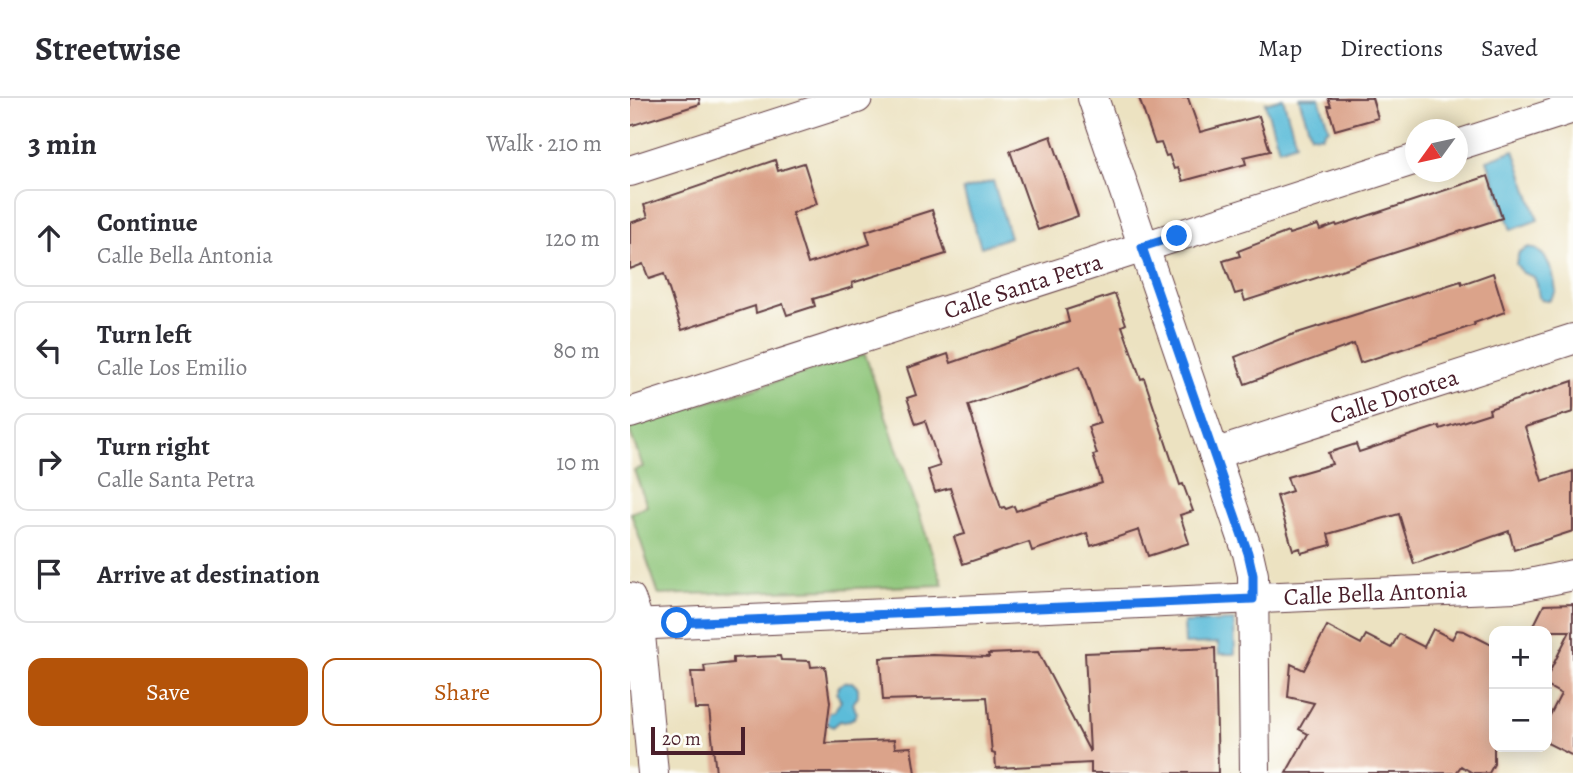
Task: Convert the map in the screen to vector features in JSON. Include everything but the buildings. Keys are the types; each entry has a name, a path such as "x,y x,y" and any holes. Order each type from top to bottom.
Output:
{"street":[{"path":"630,171 857,98"},
{"path":"1093,98 1248,553 1253,575 1255,773"},
{"path":"1468,142 1573,108"},
{"name":"Calle Santa Petra","path":"630,413 1405,163"},
{"name":"Calle Dorotea","path":"1214,454 1573,339"},
{"name":"Calle Bella Antonia","path":"633,616 1253,599 1515,587 1573,575"},
{"path":"633,616 653,773"}],"green space":[{"path":"865,354 943,585 659,595 631,513 647,506 634,470 643,467 630,426"}],"water":[{"path":"1283,98 1296,143 1279,149 1265,103"},
{"path":"1299,98 1319,98 1329,129 1325,130 1322,136 1311,135"},
{"path":"1514,150 1538,220 1511,230 1487,160"},
{"path":"993,181 1010,237 981,247 963,190"},
{"path":"1529,247 1541,253 1552,271 1556,291 1550,300 1539,297 1534,277 1523,273 1516,264 1519,252"},
{"path":"1234,621 1235,654 1219,654 1218,643 1185,644 1184,623"},
{"path":"844,682 852,682 858,688 858,697 853,703 856,712 854,718 840,721 833,727 825,722 827,713 834,711 841,701 837,693"}],"route":[{"path":"677,623 1253,599 1253,575 1248,553 1142,247 1177,236"}]}
